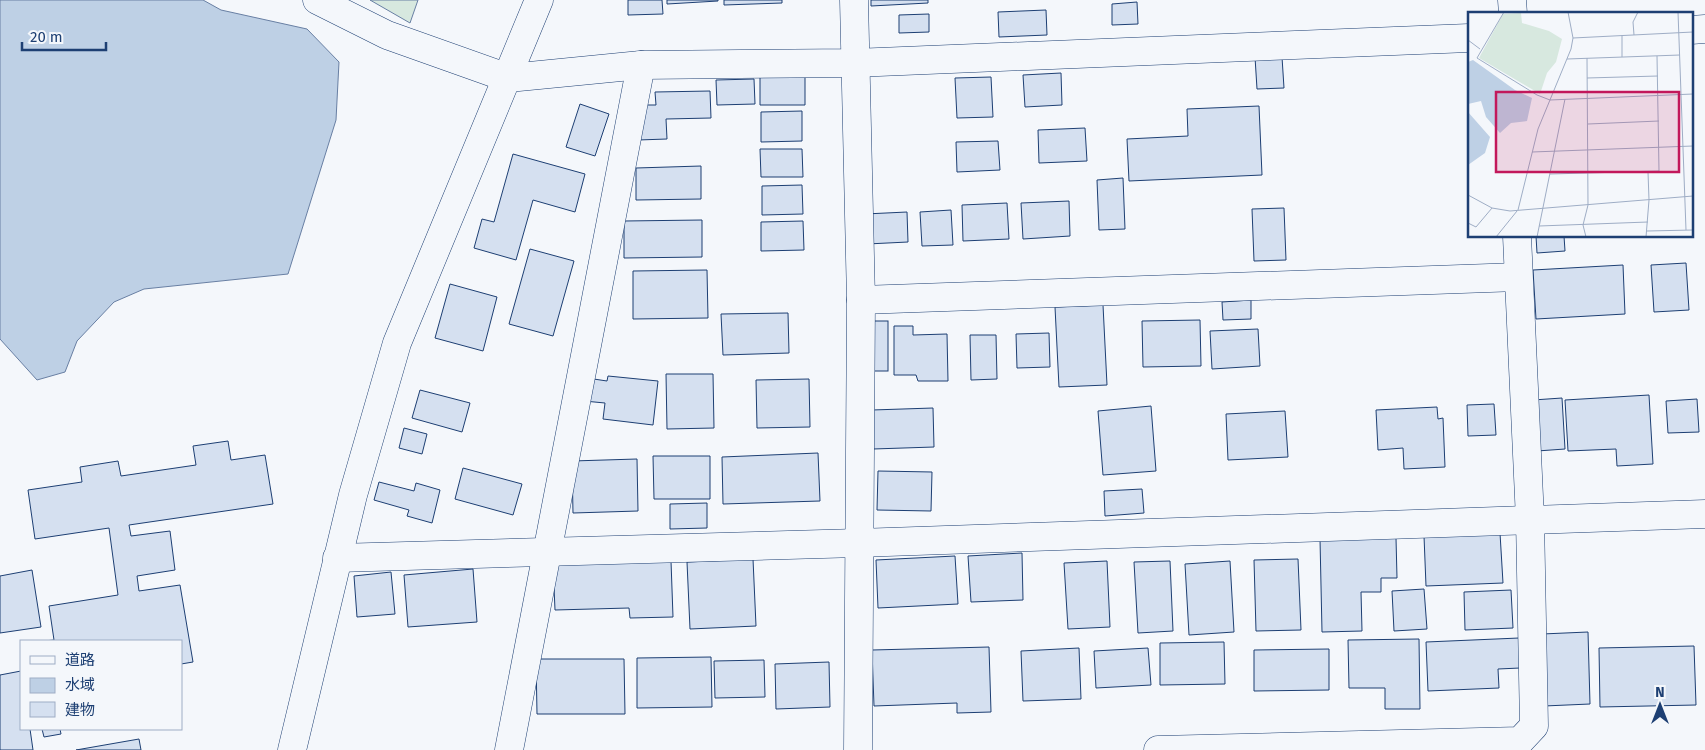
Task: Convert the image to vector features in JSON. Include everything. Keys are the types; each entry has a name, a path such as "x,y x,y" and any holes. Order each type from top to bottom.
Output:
{"street":[{"path":"317,0 387,35 508,78 641,65 854,63 1468,38"},
{"path":"292,750 352,495 397,343 539,0"},
{"path":"854,0 861,300 858,750"},
{"path":"1692,30 1705,30"},
{"path":"509,750 641,65"},
{"path":"1158,750 1415,747 1520,741 1534,726 1530,519 1517,238"},
{"path":"861,300 1518,277"},
{"path":"338,558 858,544 1705,514"}],"shaded area":[{"path":"370,0 418,0 410,23"}],"water":[{"path":"0,0 203,0 221,10 307,29 339,62 336,120 288,274 144,289 114,302 77,341 65,372 37,380 0,339"}],"building":[{"path":"628,0 662,0 663,14 628,15"},
{"path":"667,0 718,0 718,1 667,4"},
{"path":"724,0 782,0 782,3 724,5"},
{"path":"871,0 928,0 928,3 871,6"},
{"path":"1137,2 1138,24 1112,25 1112,4"},
{"path":"1046,10 1047,35 999,37 998,12"},
{"path":"929,14 929,32 899,33 899,15"},
{"path":"1255,57 1282,57 1284,88 1257,89"},
{"path":"1061,73 1062,105 1025,107 1023,75"},
{"path":"760,74 805,75 805,105 760,105"},
{"path":"991,77 993,117 957,118 955,78"},
{"path":"754,79 755,104 717,105 716,80"},
{"path":"710,91 711,118 666,119 667,139 638,140 637,105 656,105 655,92"},
{"path":"580,104 609,114 595,156 566,147"},
{"path":"1259,106 1262,175 1129,181 1127,139 1188,136 1187,109"},
{"path":"802,111 802,141 761,142 761,112"},
{"path":"1085,128 1087,161 1039,163 1038,130"},
{"path":"998,141 1000,170 957,172 956,142"},
{"path":"760,149 802,149 803,177 761,177"},
{"path":"513,154 585,174 575,212 533,200 516,260 474,248 482,219 494,222"},
{"path":"701,166 701,199 636,200 636,168"},
{"path":"1123,178 1125,229 1099,230 1097,180"},
{"path":"802,185 803,214 762,215 762,186"},
{"path":"1069,201 1070,236 1023,239 1021,203"},
{"path":"1007,203 1009,239 963,241 962,205"},
{"path":"1284,208 1286,260 1254,261 1252,209"},
{"path":"951,210 953,245 922,246 920,212"},
{"path":"907,212 908,242 867,244 865,214"},
{"path":"702,220 702,257 624,258 624,221"},
{"path":"803,221 804,250 761,251 761,222"},
{"path":"1536,238 1564,238 1565,251 1537,253"},
{"path":"530,249 574,261 553,336 509,324"},
{"path":"1686,263 1689,310 1654,312 1651,265"},
{"path":"1623,265 1625,314 1536,319 1533,270"},
{"path":"707,270 708,318 633,319 633,271"},
{"path":"450,284 497,297 483,351 435,338"},
{"path":"1251,300 1251,319 1223,320 1222,302"},
{"path":"1103,305 1107,385 1059,387 1055,307"},
{"path":"788,313 789,353 723,355 721,314"},
{"path":"1200,320 1201,366 1143,367 1142,321"},
{"path":"867,321 888,321 888,371 867,371"},
{"path":"894,326 913,326 913,335 947,334 948,381 918,381 916,375 894,375"},
{"path":"1258,329 1260,366 1212,369 1210,331"},
{"path":"1049,333 1050,367 1017,368 1016,334"},
{"path":"970,335 996,335 997,379 971,380"},
{"path":"666,374 713,374 714,428 667,429"},
{"path":"608,376 658,381 653,425 603,419 605,403 584,401 587,378 607,381"},
{"path":"809,379 810,427 757,428 756,380"},
{"path":"420,390 470,403 462,432 412,418"},
{"path":"1649,395 1653,464 1617,466 1616,449 1568,451 1565,400"},
{"path":"1562,398 1565,449 1537,451 1533,400"},
{"path":"1697,399 1699,432 1668,433 1666,401"},
{"path":"1494,404 1496,435 1468,436 1467,405"},
{"path":"1151,406 1156,471 1103,475 1098,411"},
{"path":"1437,407 1438,419 1443,418 1445,467 1404,469 1403,448 1378,450 1376,410"},
{"path":"933,408 934,447 873,449 872,410"},
{"path":"1285,411 1288,457 1228,460 1226,414"},
{"path":"404,428 427,434 422,454 399,448"},
{"path":"228,441 231,460 265,455 273,504 129,525 131,536 170,531 175,570 137,576 139,591 180,585 193,662 182,664 182,640 54,640 49,606 118,595 109,528 35,539 28,490 82,482 80,467 118,461 121,476 196,465 193,446"},
{"path":"818,453 820,501 723,504 722,457"},
{"path":"653,456 710,456 710,499 654,499"},
{"path":"637,459 638,511 573,513 572,461"},
{"path":"463,468 522,484 513,515 455,499"},
{"path":"878,471 932,472 931,511 877,510"},
{"path":"379,482 414,491 416,483 440,490 432,523 407,516 409,510 374,500"},
{"path":"1142,489 1144,513 1105,516 1104,491"},
{"path":"707,503 707,528 670,529 670,504"},
{"path":"1500,533 1503,583 1426,586 1424,536"},
{"path":"1396,538 1397,578 1381,578 1381,592 1361,592 1362,631 1322,632 1320,539"},
{"path":"1022,553 1023,600 971,602 968,556"},
{"path":"955,556 958,604 878,608 876,560"},
{"path":"753,559 756,626 690,629 687,562"},
{"path":"1298,559 1301,630 1256,631 1254,560"},
{"path":"671,561 673,617 630,618 629,608 555,610 553,564"},
{"path":"1107,561 1110,627 1068,629 1064,563"},
{"path":"1170,561 1173,631 1138,633 1134,562"},
{"path":"1230,561 1234,632 1189,635 1185,564"},
{"path":"473,569 477,622 408,627 404,575"},
{"path":"32,570 41,627 0,633 0,576"},
{"path":"391,572 395,614 357,617 354,576"},
{"path":"1424,589 1427,629 1394,631 1392,591"},
{"path":"1511,590 1513,628 1465,630 1464,592"},
{"path":"1588,632 1590,704 1544,706 1542,634"},
{"path":"1519,638 1520,668 1498,669 1499,688 1428,691 1426,642"},
{"path":"1419,639 1420,709 1385,709 1385,688 1349,688 1348,640"},
{"path":"1224,642 1225,684 1160,685 1160,643"},
{"path":"1694,646 1696,705 1600,707 1599,648"},
{"path":"989,647 991,712 957,713 957,703 874,706 872,650"},
{"path":"1079,648 1081,699 1023,701 1021,651"},
{"path":"1148,648 1151,685 1096,688 1094,651"},
{"path":"1329,649 1329,690 1254,691 1254,650"},
{"path":"711,657 712,707 637,708 637,658"},
{"path":"536,659 624,659 625,714 537,714"},
{"path":"764,660 765,697 715,698 714,661"},
{"path":"829,662 830,707 776,709 775,664"},
{"path":"20,671 20,730 30,730 33,750 0,750 0,675"},
{"path":"42,730 60,730 61,734 44,737"},
{"path":"139,739 141,750 76,750"}]}
